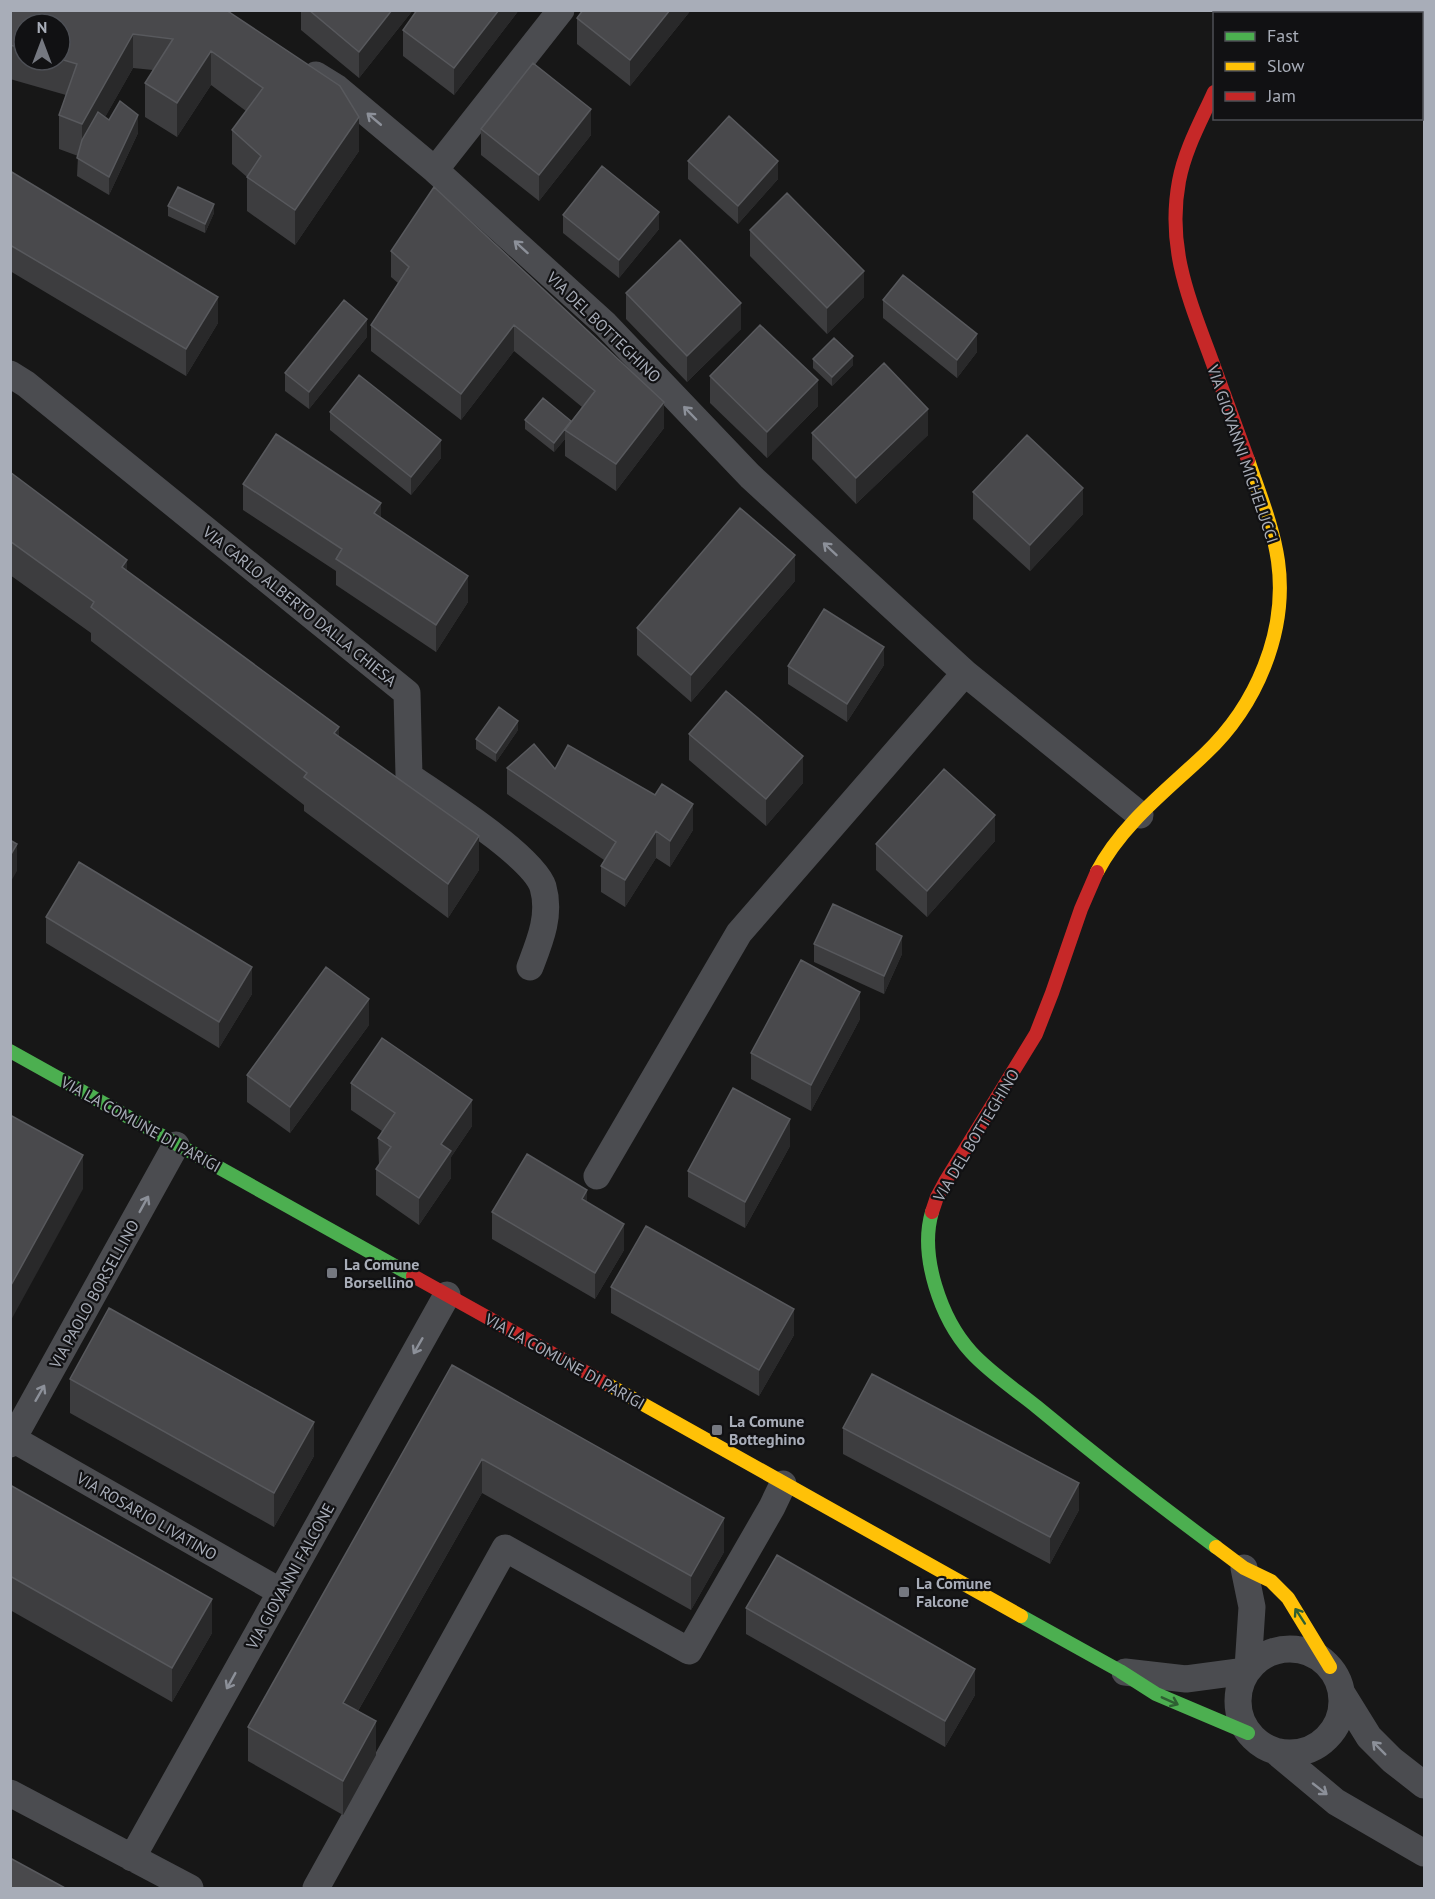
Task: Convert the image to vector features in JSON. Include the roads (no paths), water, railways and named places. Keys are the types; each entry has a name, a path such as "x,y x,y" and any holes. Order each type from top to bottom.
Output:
{"street":[{"path":"435,170 561,10"},
{"name":"VIA DEL BOTTEGHINO","path":"297,62 337,88 435,170 605,324 750,476 873,589 965,673 1140,815 1116,842 1099,870 1080,910 1035,1035 937,1197 929,1228 932,1269 941,1306 958,1337 971,1352 1073,1439 1244,1568 1271,1581 1288,1598 1339,1682 1342,1695 1369,1737 1392,1760 1425,1785"},
{"name":"VIA GIOVANNI MICHELUCCI","path":"1140,815 1221,739 1239,716 1263,670 1275,626 1279,599 1277,560 1268,519 1184,285 1176,252 1176,206 1183,166 1213,98"},
{"name":"VIA CARLO ALBERTO DALLA CHIESA","path":"10,374 26,384 407,693 409,776 503,842 524,861 542,885 547,914 541,939 530,967"},
{"path":"597,1176 739,933 965,673"},
{"name":"VIA LA COMUNE DI PARIGI","path":"10,1051 1120,1671 1156,1694 1248,1733"},
{"name":"VIA PAOLO BORSELLINO","path":"12,1441 176,1144"},
{"name":"VIA GIOVANNI FALCONE","path":"132,1858 447,1295"},
{"name":"VIA ROSARIO LIVATINO","path":"12,1441 281,1592"},
{"path":"316,1888 504,1548 689,1652 783,1484"},
{"path":"1244,1568 1252,1607 1247,1669 1239,1688 1238,1698 1240,1716 1248,1733 1259,1743 1275,1751 1336,1802 1425,1853"},
{"path":"1247,1669 1260,1658 1285,1649 1310,1653 1329,1666"},
{"name":"VIA LA COMUNE DI PARIGI","path":"1120,1671 1186,1679 1247,1669"},
{"path":"1275,1751 1293,1754 1311,1750 1327,1738 1338,1724 1342,1713 1342,1695"},
{"path":"10,1793 190,1888"}],"place":[{"name":"La Comune Borsellino","path":"332,1273"},
{"name":"La Comune Botteghino","path":"717,1430"},
{"name":"La Comune Falcone","path":"904,1592"}]}
